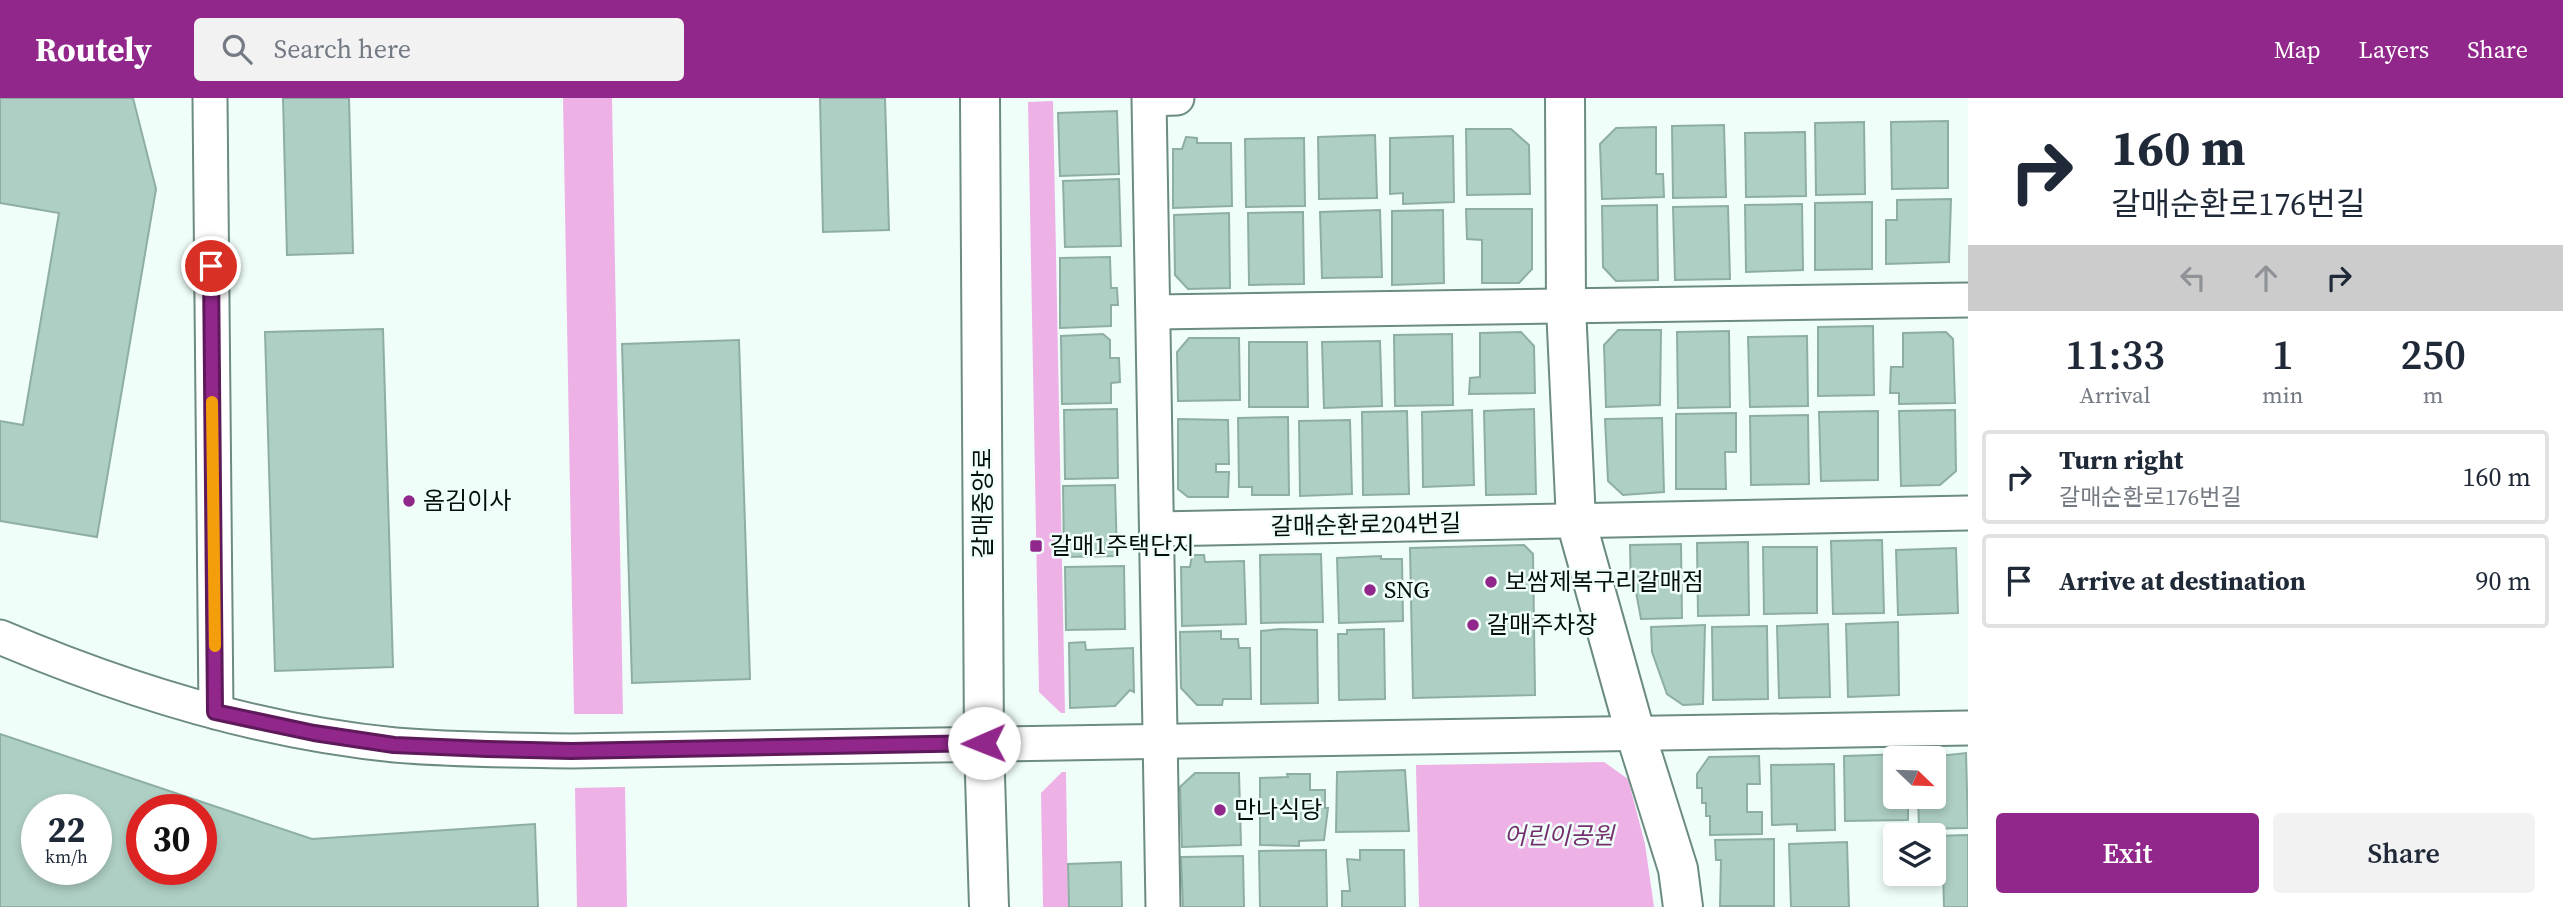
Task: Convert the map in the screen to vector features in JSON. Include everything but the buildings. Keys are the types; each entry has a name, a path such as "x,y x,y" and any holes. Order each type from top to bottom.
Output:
{"street":[{"path":"209,98 215,712"},
{"name":"갈매중앙로","path":"980,98 984,743 989,907"},
{"path":"1163,907 1155,312 1149,99 1177,98"},
{"path":"1565,98 1566,307 1576,521 1635,732 1678,869 1683,907"},
{"path":"1155,312 1968,300"},
{"name":"갈매순환로204번길","path":"1157,529 1968,513"},
{"path":"0,637 82,672 215,712 314,733 394,745 571,751 1160,739 1968,728"}],"green space":[{"path":"563,98 612,98 623,714 574,714"},
{"path":"1053,101 1065,713 1061,713 1039,692 1028,102"},
{"name":"어린이공원","path":"1604,762 1628,779 1645,844 1654,907 1419,907 1416,765"},
{"path":"1062,772 1066,772 1068,907 1043,907 1041,793"},
{"path":"625,787 627,907 577,907 575,788"}],"slow traffic":[{"path":"212,402 215,646"}],"place":[{"name":"옴김이사","path":"409,501"},
{"name":"갈매1주택단지","path":"1036,546"},
{"name":"보쌈제복구리갈매점","path":"1491,582"},
{"name":"SNG","path":"1370,590"},
{"name":"갈매주차장","path":"1473,625"},
{"name":"만나식당","path":"1220,810"}],"route":[{"path":"211,266 215,712 314,733 394,745 487,749 571,751 984,743"}]}
